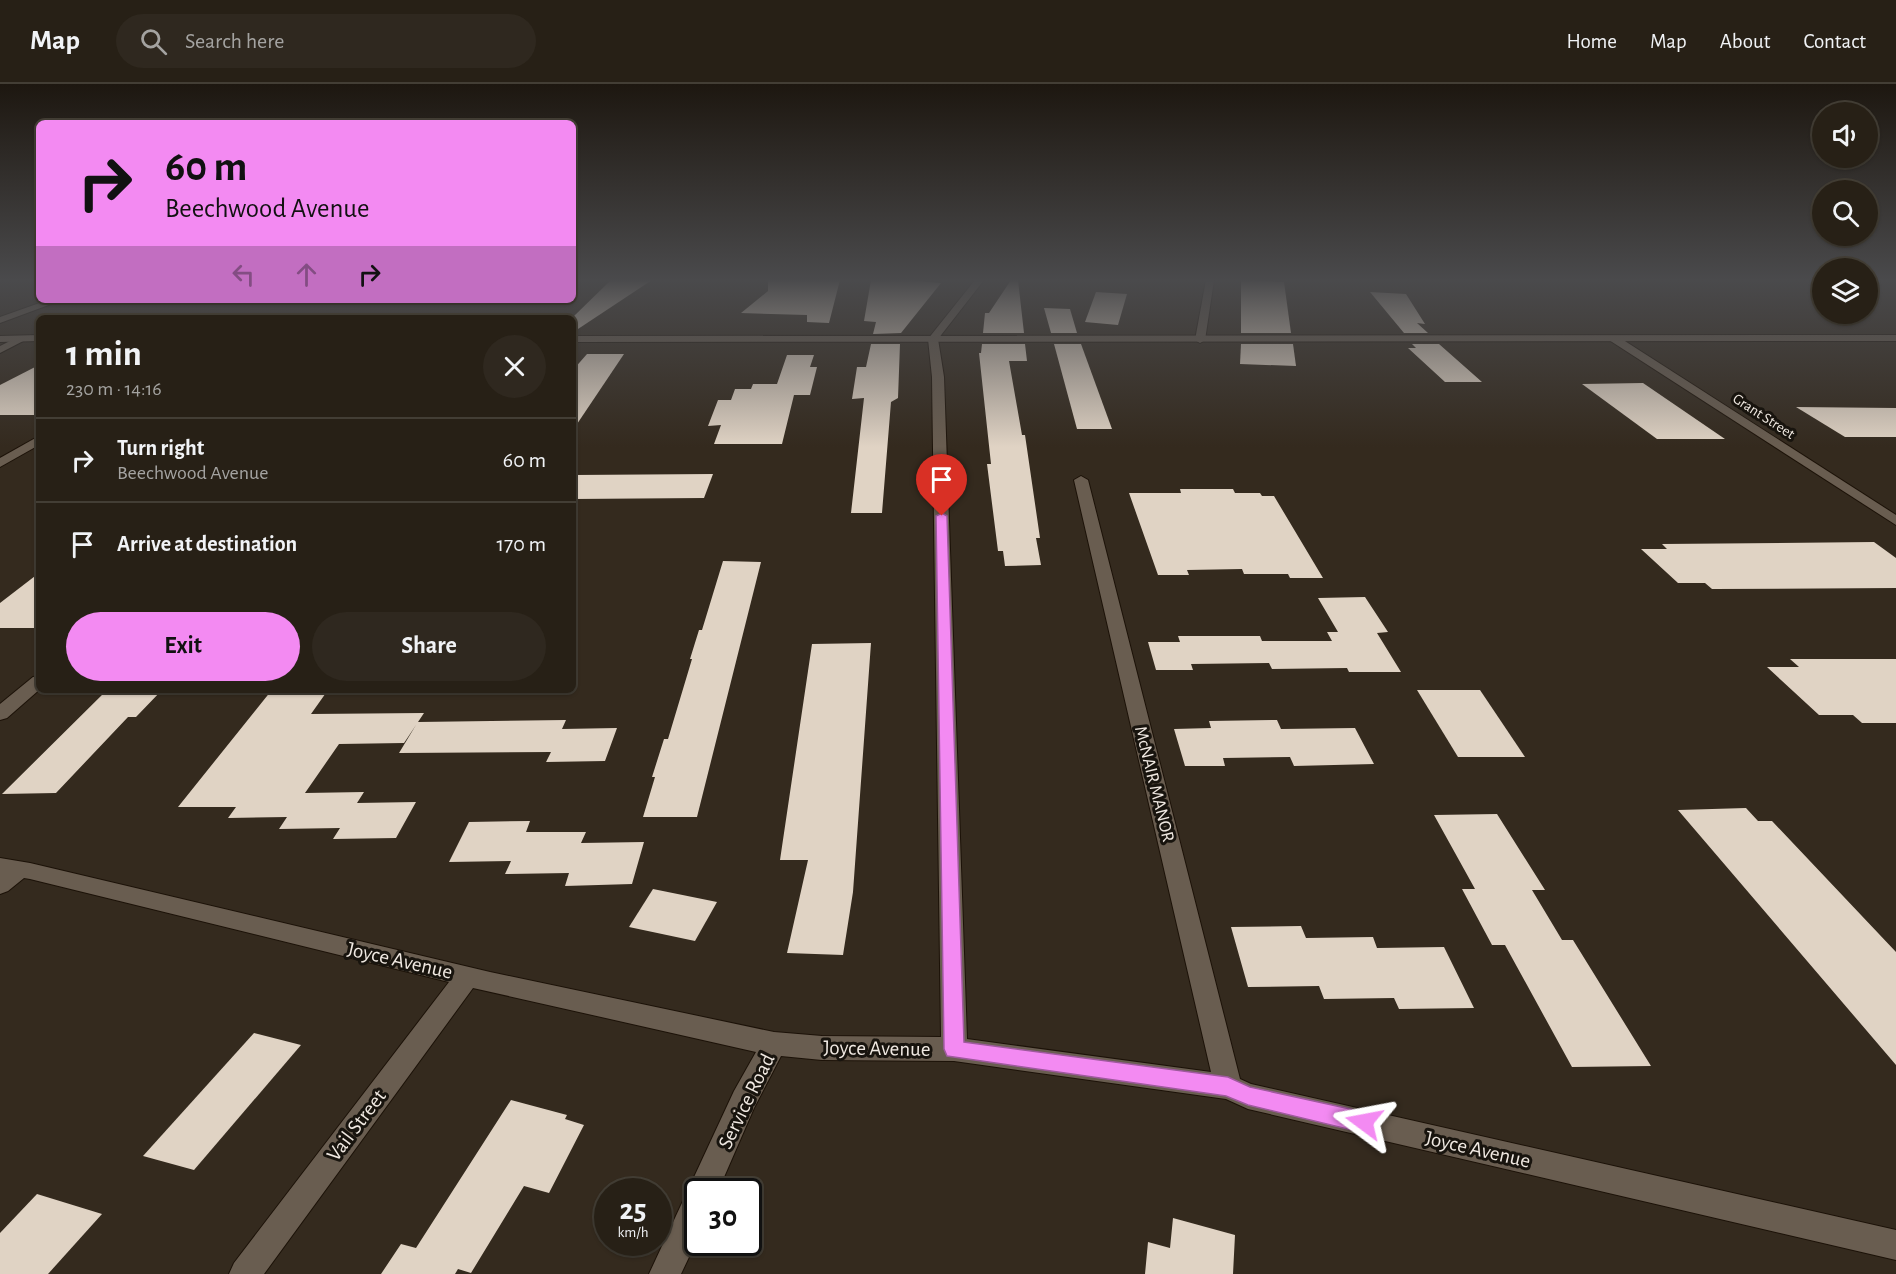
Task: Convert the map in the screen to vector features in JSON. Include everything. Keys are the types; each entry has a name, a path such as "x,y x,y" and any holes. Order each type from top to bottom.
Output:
{"street":[{"path":"936,336 933,339 938,378 954,1049"},
{"path":"1200,340 1201,336"},
{"path":"0,350 24,338"},
{"path":"0,339 36,338"},
{"name":"Grant Street","path":"1613,338 1896,521"},
{"path":"576,339 1896,338"},
{"path":"0,463 36,442"},
{"name":"McNAIR MANOR","path":"1082,480 1228,1087"},
{"path":"0,714 36,684"},
{"path":"0,885 9,868"},
{"name":"Joyce Avenue","path":"9,868 468,976 774,1044 822,1048 954,1049 1228,1087 1248,1096 1896,1245"},
{"name":"Vail Street","path":"244,1274 468,976"},
{"name":"Service Road","path":"709,1178 744,1100 774,1044"},
{"path":"665,1274 684,1233"}],"building":[{"path":"871,344 900,344 898,398 891,402 882,513 851,513 864,398 852,399 857,367 866,367"},
{"path":"982,344 1025,344 1027,361 1009,361 1022,435 1025,435 1040,538 1036,538 1041,565 1005,566 1003,551 998,551 987,464 991,464 979,353 981,353"},
{"path":"1054,344 1081,344 1112,429 1077,429"},
{"path":"1241,344 1293,344 1296,366 1240,364"},
{"path":"1412,344 1439,344 1482,382 1445,382 1408,348 1416,348"},
{"path":"587,354 624,354 576,426 576,367"},
{"path":"787,355 814,355 810,367 817,367 810,395 794,395 782,444 714,444 721,425 708,426 718,400 731,400 735,389 751,389 753,384 777,384"},
{"path":"36,367 36,415 0,415 0,385"},
{"path":"1643,383 1725,439 1657,439 1582,384"},
{"path":"1796,407 1896,408 1896,437 1845,437"},
{"path":"713,474 704,498 576,499 576,475"},
{"path":"1180,489 1233,489 1235,493 1260,493 1262,496 1274,496 1323,578 1290,578 1288,574 1244,574 1242,569 1187,570 1189,575 1158,575 1129,493 1181,493"},
{"path":"1874,542 1896,558 1896,588 1712,589 1705,583 1678,583 1641,549 1667,549 1662,544"},
{"path":"723,561 761,562 697,817 643,817 655,777 652,777 664,739 668,739 692,659 690,659 699,630 702,630"},
{"path":"36,575 36,628 0,628 0,603"},
{"path":"1365,597 1388,632 1377,633 1401,672 1349,672 1347,668 1272,669 1269,663 1191,664 1193,670 1156,670 1148,642 1180,642 1178,636 1260,636 1262,641 1332,641 1327,632 1338,632 1318,598"},
{"path":"871,643 853,892 843,955 787,953 808,860 780,860 812,644"},
{"path":"1790,659 1896,659 1896,723 1862,723 1853,715 1819,715 1767,667 1799,667"},
{"path":"1417,690 1480,690 1525,757 1458,757"},
{"path":"104,693 159,693 136,717 128,717 56,793 2,794"},
{"path":"269,693 326,693 311,714 424,713 418,722 566,720 562,729 617,728 605,761 546,762 551,752 399,753 416,725 404,743 339,744 305,793 364,792 357,803 416,802 396,838 333,839 340,828 279,829 287,817 228,818 236,807 178,807"},
{"path":"1277,720 1281,729 1355,728 1374,764 1294,766 1290,757 1223,758 1225,766 1185,766 1174,729 1211,728 1209,721"},
{"path":"1746,808 1758,821 1772,821 1896,952 1896,1065 1678,810"},
{"path":"1497,814 1545,890 1532,890 1562,940 1573,940 1651,1066 1572,1067 1505,945 1492,945 1462,889 1475,889 1434,815"},
{"path":"530,821 526,832 586,832 581,843 644,842 632,884 565,886 569,873 505,874 511,861 449,862 469,822"},
{"path":"653,889 717,902 695,941 629,927"},
{"path":"1301,926 1306,938 1373,937 1377,948 1444,947 1474,1008 1399,1009 1394,998 1324,999 1319,986 1248,987 1231,927"},
{"path":"254,1033 301,1045 194,1170 143,1156"},
{"path":"511,1100 567,1115 565,1119 584,1125 549,1193 524,1186 471,1273 458,1269 455,1274 381,1274 401,1244 416,1248"},
{"path":"37,1194 102,1214 48,1274 0,1274 0,1233"},
{"path":"1173,1218 1235,1235 1233,1274 1145,1274 1148,1242 1170,1248"}],"route":[{"path":"942,516 954,1049 1228,1087 1248,1096 1364,1122"}]}
